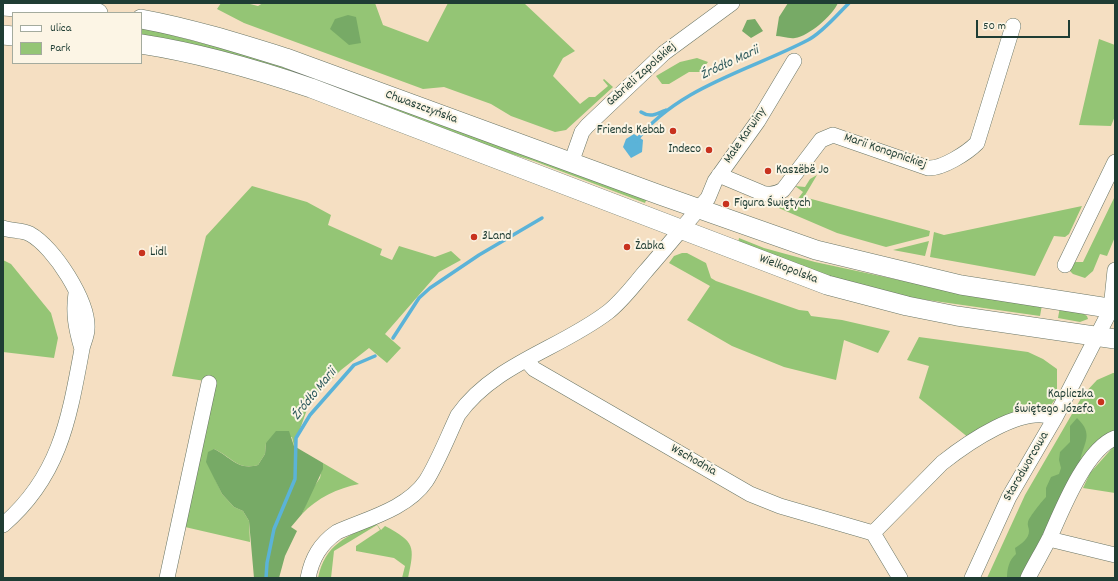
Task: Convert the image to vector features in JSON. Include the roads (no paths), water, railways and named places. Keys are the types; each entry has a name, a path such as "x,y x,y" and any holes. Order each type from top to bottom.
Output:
{"main road":[{"path":"3,6 84,12"},
{"name":"Chwaszczyńska","path":"142,19 182,27 286,58 698,209"},
{"name":"Chwaszczyńska","path":"142,44 207,56 264,72 476,151"},
{"name":"Wielkopolska","path":"476,151 827,285 884,302 957,316 1106,338"},
{"name":"Wielkopolska","path":"698,209 816,250 926,278 961,285 1114,308"}],"street":[{"name":"Gabrieli Zapolskiej","path":"571,163 582,132 587,126 664,53 732,3"},
{"name":"Marii Konopnickiej","path":"719,175 762,194 769,195 778,193 783,190 821,140 833,135 928,168 938,168 970,150 977,143 1014,26"},
{"name":"Małe Karwiny","path":"681,230 708,198 719,175 758,121 794,61"},
{"path":"1065,265 1115,162"},
{"path":"3,525 34,490 53,460 70,412 82,349 74,309 76,293 66,272 47,246 29,233 5,229"},
{"path":"308,578 314,557 327,539 337,532 406,500 416,492 426,481 458,415 483,388 526,360 574,334 610,311 618,304 681,230"},
{"path":"1114,308 1115,270"},
{"name":"Starodworcowa","path":"972,578 1009,497 1055,418 1106,338 1114,308"},
{"name":"Wschodnia","path":"526,360 534,369 750,494 780,506 873,534"},
{"path":"168,578 209,383"},
{"path":"900,578 873,534 942,463 953,454 1003,424 1023,417 1048,415 1055,418"},
{"path":"1028,578 1049,539 1074,484 1084,468 1105,444 1115,438"},
{"path":"1049,539 1115,555"}],"water":[{"path":"634,134 643,140 642,152 631,158 623,147 626,139"}],"waterway":[{"name":"Źródło Marii","path":"636,141 653,122 693,93 808,40 824,28 849,3"},
{"path":"641,112 650,115 666,110"},
{"name":"Źródło Marii","path":"393,338 419,298 430,288 479,255 542,218"},
{"name":"Źródło Marii","path":"266,578 267,563 274,529 295,479 296,438 310,415 354,365 375,356"}],"place":[{"name":"Friends Kebab","path":"673,131"},
{"name":"Indeco","path":"709,150"},
{"name":"Kaszëbë Jo","path":"768,171"},
{"name":"Figura Świętych","path":"726,204"},
{"name":"3Land","path":"474,237"},
{"name":"Żabka","path":"627,247"},
{"name":"Lidl","path":"142,253"},
{"name":"Kapliczka świętego Józefa","path":"1101,402"}]}
